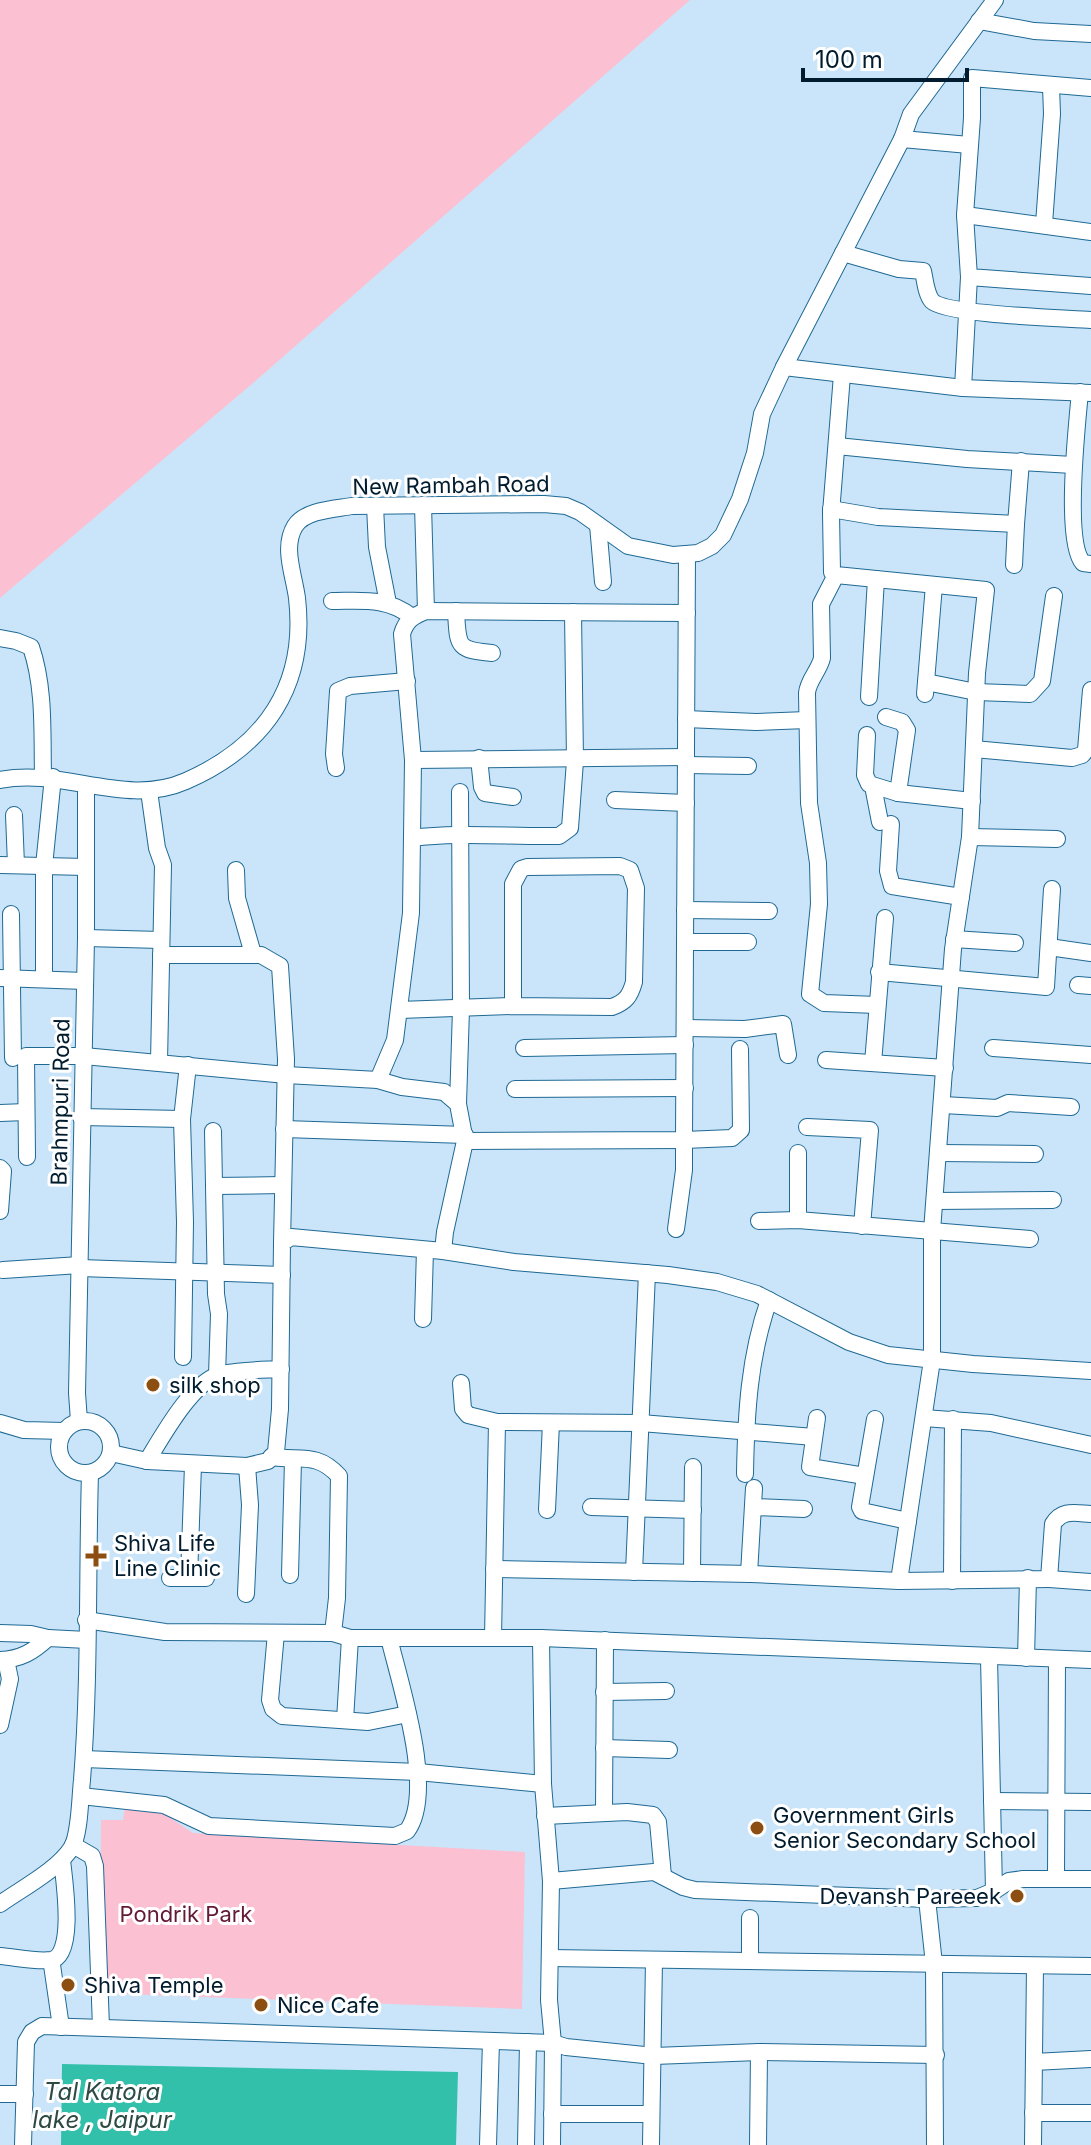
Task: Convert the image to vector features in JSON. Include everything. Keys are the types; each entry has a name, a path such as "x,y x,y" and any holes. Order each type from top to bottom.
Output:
{"street":[{"path":"676,1229 684,1170 687,554 698,553 712,546 723,535 740,499 755,453 762,414 902,139 911,114 995,0"},
{"path":"979,21 1034,31 1091,34"},
{"path":"963,388 969,277 965,215 972,78 1091,88"},
{"path":"1044,224 1052,114 1051,86"},
{"path":"902,139 969,145"},
{"path":"965,215 1091,232"},
{"path":"843,253 899,269 923,271 925,284 934,302 968,311 1091,320"},
{"path":"969,277 1091,286"},
{"path":"784,367 963,388 1086,393 1079,460 1076,550 1083,563 1091,564"},
{"path":"842,375 831,509 832,572 836,575 986,590 976,692 970,837 954,939 932,1231 932,1360 899,1581"},
{"path":"837,446 967,459 1079,460"},
{"path":"1014,565 1021,461"},
{"path":"419,614 423,505"},
{"path":"375,506 377,547 387,598"},
{"name":"New Rambah Road","path":"0,780 48,777 86,785 159,791 216,767 257,734 287,691 296,655 299,628 289,542 302,518 324,511 375,506 566,506 580,512 628,546 673,555 687,554"},
{"path":"831,509 878,517 1016,524"},
{"path":"598,525 603,582"},
{"path":"836,575 821,604 822,658 808,684 809,803 819,876 810,994 824,1003 877,1005"},
{"path":"869,697 876,579"},
{"path":"934,585 926,688 1030,694 1036,690 1042,681 1054,596"},
{"path":"332,601 376,601 419,614 456,611 687,613"},
{"path":"456,611 461,647 469,651 492,653"},
{"path":"412,838 447,834 559,836 565,833 572,821 575,759 573,612"},
{"path":"378,1080 395,1040 411,913 413,760 402,634 404,625 419,614"},
{"path":"0,638 31,647 40,692 48,777 44,979"},
{"path":"336,768 338,691 350,686 407,681"},
{"path":"974,749 1072,758 1082,755 1089,737 1091,690"},
{"path":"886,717 902,722 907,730 898,793"},
{"path":"686,719 756,722 807,720"},
{"path":"867,735 865,775 873,786 898,793 972,801"},
{"path":"479,758 485,793 513,797"},
{"path":"413,760 575,759 686,761 748,766"},
{"name":"Brahmpuri Road","path":"79,1421 86,785"},
{"path":"873,786 886,823 888,871 892,886 961,897"},
{"path":"149,791 157,848 163,865 159,1062"},
{"path":"443,1251 465,1138 458,1104 460,792"},
{"path":"615,800 686,803"},
{"path":"14,815 8,865 86,867"},
{"path":"970,837 1057,839"},
{"path":"399,1010 612,1007 623,1003 631,993 634,982 636,888 630,870 620,866 527,867 515,875 513,1006"},
{"path":"236,870 237,898 253,954"},
{"path":"879,972 1046,987 1052,889"},
{"path":"685,910 769,911"},
{"path":"11,914 6,978 13,1058 26,1112 27,1157"},
{"path":"873,1063 885,918"},
{"path":"86,938 253,954 272,959 280,966 286,1075 281,1369 276,1452 268,1461 247,1466 147,1461 111,1453"},
{"path":"954,939 1015,943"},
{"path":"685,942 748,942"},
{"path":"1049,947 1091,953"},
{"path":"6,978 85,981"},
{"path":"524,1048 685,1037 783,1024 788,1055"},
{"path":"993,1048 1091,1055"},
{"path":"284,1129 465,1138 732,1138 741,1130 740,1049"},
{"path":"13,1058 84,1056 286,1075 378,1080 402,1087 444,1092 458,1104"},
{"path":"826,1060 945,1068"},
{"path":"183,1357 182,1119 188,1065"},
{"path":"515,1089 685,1088"},
{"path":"943,1105 998,1108 1009,1103 1071,1107"},
{"path":"0,1113 26,1112"},
{"path":"81,1117 182,1119"},
{"path":"807,1127 870,1130 862,1226"},
{"path":"213,1131 215,1272 219,1314 217,1375"},
{"path":"798,1153 798,1220"},
{"path":"939,1153 1035,1154"},
{"path":"0,1168 3,1171 0,1211"},
{"path":"214,1186 283,1185"},
{"path":"935,1201 1053,1200"},
{"path":"759,1221 798,1220 1030,1239"},
{"path":"282,1243 291,1237 301,1237 717,1282 769,1300 849,1342 888,1355 1091,1371"},
{"path":"423,1319 425,1250"},
{"path":"3,1270 80,1266 282,1275"},
{"path":"634,1572 647,1273"},
{"path":"749,1574 753,1507 746,1431 751,1369 758,1331 769,1300"},
{"path":"147,1461 172,1421 198,1390 217,1375 281,1369"},
{"path":"461,1383 463,1409 468,1415 497,1422 641,1423 814,1437"},
{"path":"817,1418 809,1465 865,1476"},
{"path":"924,1418 991,1423 1091,1445"},
{"path":"875,1419 861,1509 908,1521"},
{"path":"952,1581 953,1419"},
{"path":"79,1421 97,1423 104,1428 112,1444 104,1466 90,1473 70,1469 63,1461 59,1441 64,1431 79,1421"},
{"path":"493,1638 497,1422"},
{"path":"0,1423 24,1430 64,1431"},
{"path":"547,1510 551,1423"},
{"path":"271,1457 316,1459 327,1463 339,1476 337,1598 333,1633"},
{"path":"290,1575 293,1460"},
{"path":"189,1578 193,1465"},
{"path":"246,1594 250,1505 247,1466"},
{"path":"692,1573 693,1467"},
{"path":"0,1904 62,1860 73,1845 84,1759 90,1473"},
{"path":"591,1507 693,1510"},
{"path":"753,1507 804,1509"},
{"path":"1049,1579 1053,1524 1057,1516 1066,1512 1091,1514"},
{"path":"494,1569 749,1574 899,1581 1028,1578 1091,1582"},
{"path":"170,1578 206,1578"},
{"path":"1026,1658 1028,1578"},
{"path":"86,1620 165,1632 333,1633 350,1638 541,1638 1091,1660"},
{"path":"0,1633 87,1640"},
{"path":"276,1633 270,1700 273,1709 282,1716 368,1722 408,1714"},
{"path":"0,1725 10,1679 3,1660 31,1653 48,1638"},
{"path":"345,1720 350,1638"},
{"path":"81,1796 164,1805 209,1826 395,1836 407,1831 414,1821 418,1772 408,1714 389,1638"},
{"path":"541,1638 543,1784 551,1881 549,2000 553,2043 552,2145"},
{"path":"604,1813 605,1640"},
{"path":"989,1657 994,1891"},
{"path":"1056,1878 1057,1659"},
{"path":"604,1692 666,1691"},
{"path":"604,1748 669,1750"},
{"path":"84,1759 418,1772 543,1784"},
{"path":"992,1801 1091,1802"},
{"path":"545,1816 627,1812 653,1815 658,1822 663,1876"},
{"path":"73,1845 92,1856 95,1866 101,2027"},
{"path":"0,1956 53,1960 60,1955 66,1934 62,1860"},
{"path":"551,1881 654,1872 695,1890 927,1899 977,1898 1009,1881 1091,1879"},
{"path":"927,1899 934,1964 935,2145"},
{"path":"750,1918 750,1961"},
{"path":"550,1958 1091,1966"},
{"path":"651,2145 654,1960"},
{"path":"52,1965 61,2027"},
{"path":"1033,2145 1035,1966"},
{"path":"23,2145 26,2042 32,2032 42,2026 553,2043 654,2056 759,2052 936,2055"},
{"path":"488,2145 491,2041"},
{"path":"526,2145 528,2042"},
{"path":"758,2145 759,2052"},
{"path":"1034,2062 1091,2059"},
{"path":"0,2094 25,2094"},
{"path":"1033,2113 1091,2113"},
{"path":"552,2114 651,2114"}],"green space":[{"path":"0,0 690,0 260,377 0,598"},
{"name":"Pondrik Park","path":"125,1806 163,1813 193,1833 525,1852 522,2009 100,1993 101,1820 123,1820"}],"water":[{"name":"Tal Katora lake , Jaipur","path":"62,2064 458,2072 456,2145 61,2145"}],"place":[{"name":"silk shop","path":"153,1385"},
{"name":"Shiva Life Line Clinic","path":"96,1556"},
{"name":"Government Girls Senior Secondary School","path":"757,1828"},
{"name":"Devansh Pareeek","path":"1017,1896"},
{"name":"Shiva Temple","path":"68,1985"},
{"name":"Nice Cafe","path":"261,2005"}]}
